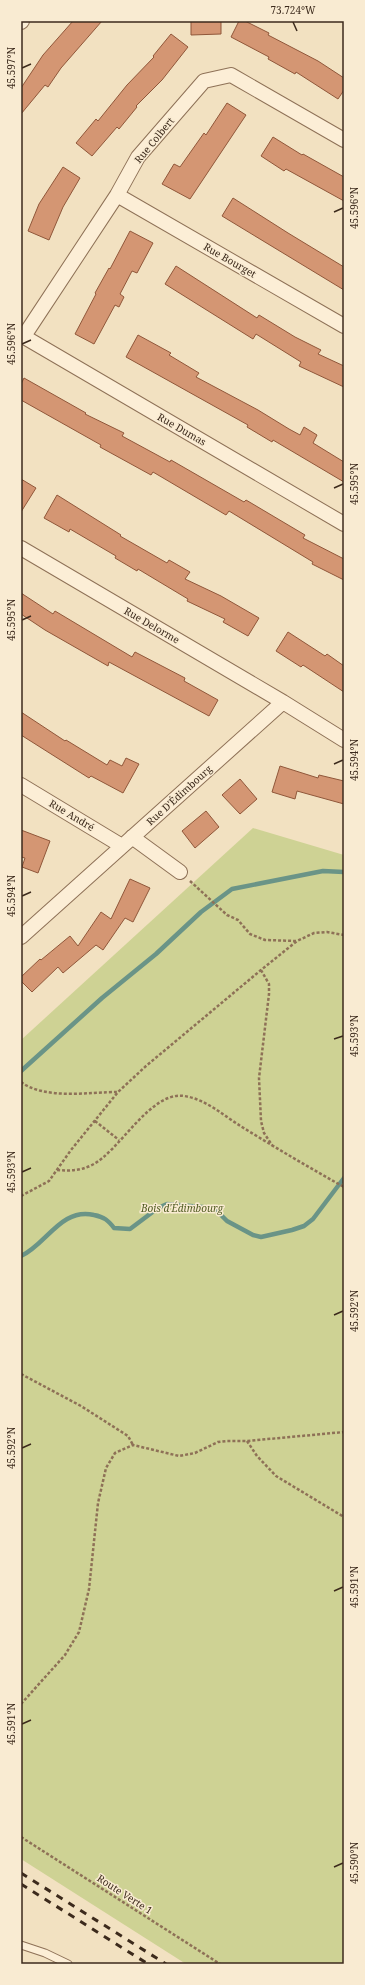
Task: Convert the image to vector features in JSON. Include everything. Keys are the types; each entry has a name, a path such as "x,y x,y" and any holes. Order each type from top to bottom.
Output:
{"street":[{"name":"Rue Colbert","path":"22,336 117,195 138,156 204,81 231,74 344,140"},
{"name":"Rue Bourget","path":"117,195 344,326"},
{"name":"Rue Dumas","path":"22,336 344,524"},
{"name":"Rue Delorme","path":"21,548 283,702"},
{"path":"283,702 344,740"},
{"name":"Rue D'Édimbourg","path":"21,936 283,702"},
{"name":"Rue André","path":"21,785 180,872"}],"lane":[{"path":"21,1945 45,1953 68,1964"}],"path":[{"path":"180,872 221,910 238,920 250,934 265,940 297,941"},
{"path":"21,1196 49,1181 118,1092 146,1066 261,970 297,941 314,933 327,932 344,935"},
{"path":"261,970 269,984 260,1069 261,1121 264,1133 272,1146"},
{"path":"21,1082 40,1090 84,1095 118,1092"},
{"path":"57,1170 67,1172 93,1164 164,1100 174,1096 183,1096 205,1103 272,1146 344,1187"},
{"path":"95,1121 119,1140"},
{"path":"21,1374 81,1406 128,1436 133,1445"},
{"path":"21,1704 65,1655 79,1632 86,1608 98,1503 106,1468 114,1453 133,1445 179,1456 195,1453 218,1442 247,1441 344,1432"},
{"path":"247,1441 257,1456 276,1476 344,1517"},
{"name":"Route Verte 1","path":"21,1837 220,1964"}],"green space":[{"name":"Bois d'Édimbourg","path":"253,828 344,855 344,1964 186,1964 21,1859 21,1040"}],"building":[{"path":"73,21 102,21 61,68 48,87 45,85 21,114 21,88 43,55"},
{"path":"191,21 221,21 221,34 191,35"},
{"path":"239,21 245,21 269,33 268,35 318,61 344,78 344,90 338,99 296,72 295,74 268,59 269,57 231,37"},
{"path":"171,34 188,47 162,80 136,106 137,107 119,129 117,127 92,156 76,143 96,119 98,121 127,85 154,57 153,56"},
{"path":"227,103 246,115 190,199 162,184 174,164 180,167 204,133 206,135"},
{"path":"273,137 302,155 303,154 344,177 344,201 286,169 284,171 261,156"},
{"path":"63,167 80,178 63,207 49,240 28,231 39,204"},
{"path":"233,198 344,267 344,290 222,216"},
{"path":"130,231 153,243 137,273 132,271 120,294 124,297 119,307 115,305 94,344 75,334 96,294 95,293 109,268 110,269"},
{"path":"176,266 257,318 259,315 295,337 321,350 318,354 344,366 344,387 299,366 301,362 256,334 253,339 165,284"},
{"path":"138,335 171,353 169,355 199,373 196,377 258,410 289,429 300,435 304,427 317,435 313,443 344,462 344,482 273,440 272,442 247,427 248,425 126,357"},
{"path":"24,378 86,413 85,414 124,433 122,436 170,462 171,460 244,502 246,500 305,535 303,538 344,559 344,580 312,564 313,562 229,511 226,515 153,472 151,475 100,447 101,445 21,400 21,384"},
{"path":"21,479 36,488 21,512"},
{"path":"57,495 121,535 120,536 167,563 169,560 190,572 185,579 221,596 259,618 248,636 223,622 225,619 187,601 188,599 138,569 137,571 115,558 116,556 70,529 69,532 44,518"},
{"path":"21,593 53,614 55,611 132,657 135,652 185,678 184,681 218,700 209,716 109,662 108,666 45,630 21,614"},
{"path":"288,632 325,656 327,654 344,666 344,692 303,665 301,667 276,651"},
{"path":"21,712 65,741 66,740 107,765 110,760 122,766 126,758 139,764 123,793 91,776 89,778 21,735"},
{"path":"280,766 318,778 319,775 344,781 344,804 297,791 295,799 272,792"},
{"path":"240,779 257,799 240,814 222,795"},
{"path":"206,811 219,827 195,848 182,831"},
{"path":"21,830 50,841 38,873 22,867 25,858 21,857"},
{"path":"130,879 150,888 133,922 125,918 103,950 96,945 63,973 58,967 32,992 21,981 21,977 40,959 41,960 70,936 78,946 101,912 111,919"}],"waterway":[{"path":"21,1071 102,998 156,954 201,912 232,889 323,871 344,872"},
{"path":"21,1256 30,1251 54,1228 72,1216 82,1214 94,1215 106,1219 114,1228 130,1229 158,1208 167,1204 214,1208 227,1221 253,1235 261,1237 292,1230 304,1226 313,1219 344,1178"}],"railway":[{"path":"21,1873 166,1964"},
{"path":"21,1884 148,1964"}]}
